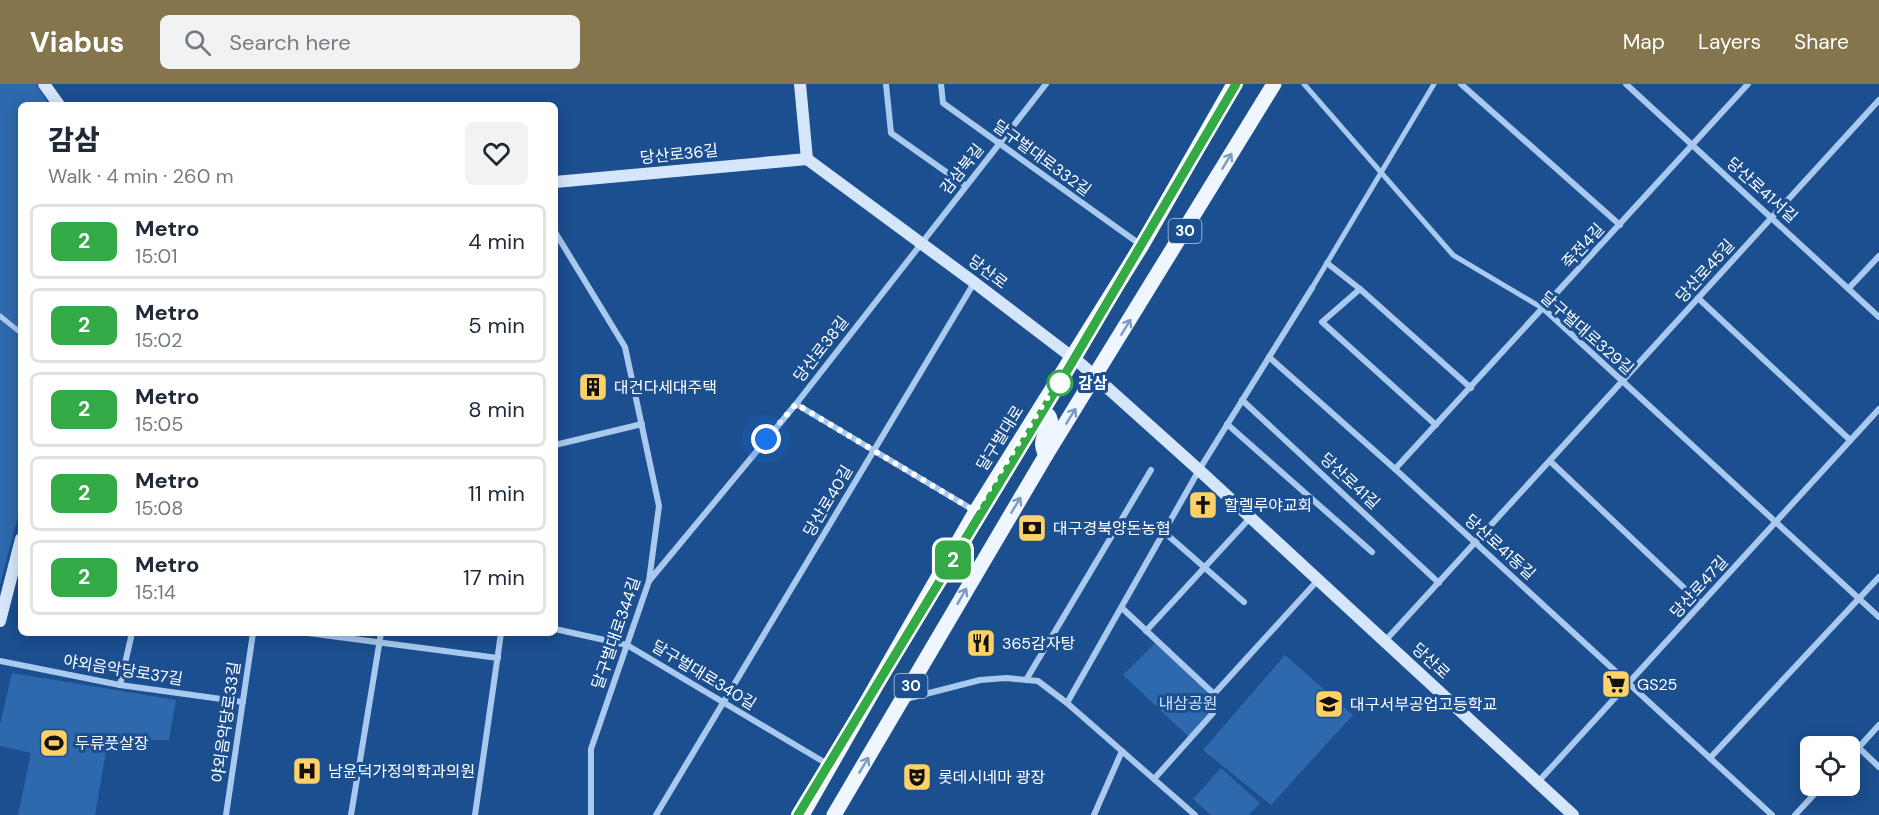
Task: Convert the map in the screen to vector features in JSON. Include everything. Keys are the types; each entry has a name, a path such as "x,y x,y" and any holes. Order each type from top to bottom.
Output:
{"main road":[{"path":"44,84 57,102"},
{"path":"800,84 807,159"},
{"name":"달구벌대로","path":"802,815 975,511 1142,245 1234,84"},
{"name":"30","path":"834,815 1046,455 1274,84"},
{"name":"당산로36길","path":"558,182 807,159"},
{"name":"당산로","path":"807,159 975,283 1095,377 1251,517 1574,815"},
{"path":"1040,409 1051,418 1051,425 1041,441 1041,447 1046,455"},
{"path":"0,621 18,551"}],"street":[{"path":"886,84 891,134 966,186"},
{"name":"달구벌대로332길","path":"941,84 942,103 1142,245"},
{"name":"감삼북길","path":"921,243 1046,84"},
{"name":"달구벌대로329길","path":"1304,84 1453,255 1544,309 1879,617"},
{"path":"1067,703 1199,470 1312,288 1434,84"},
{"path":"1461,84 1620,225"},
{"name":"당산로41서길","path":"1626,84 1879,317"},
{"name":"죽전4길","path":"1395,469 1748,84"},
{"name":"당산로45길","path":"1385,641 1879,99"},
{"name":"달구벌대로344길","path":"558,237 625,347 659,506 649,581 591,749 591,815"},
{"name":"당산로38길","path":"649,581 796,404 921,243"},
{"path":"1849,288 1879,256"},
{"path":"1327,262 1471,388"},
{"name":"당산로40길","path":"656,815 975,283"},
{"path":"1360,289 1322,322 1436,425"},
{"path":"1698,298 1850,440"},
{"path":"0,316 18,331"},
{"name":"당산로41동길","path":"1269,357 1395,469 1772,815"},
{"name":"당산로41길","path":"1242,400 1439,583"},
{"path":"796,404 975,511"},
{"name":"당산로47길","path":"1538,782 1879,409"},
{"path":"558,445 642,424"},
{"path":"1227,424 1372,552"},
{"path":"1550,461 1701,604"},
{"path":"1026,680 1151,470"},
{"path":"1146,631 1251,517"},
{"path":"1164,532 1244,602"},
{"path":"1710,758 1879,577"},
{"path":"1154,779 1213,713 1214,694 1318,580"},
{"path":"1122,608 1214,694"},
{"name":"달구벌대로340길","path":"558,630 627,645 830,766"},
{"path":"120,685 131,636"},
{"name":"야외음악당로33길","path":"226,815 253,636"},
{"path":"332,636 498,658"},
{"path":"351,815 380,636"},
{"path":"475,815 501,636"},
{"name":"야외음악당로37길","path":"0,661 120,685 243,702"},
{"path":"903,699 981,680 1006,678 1038,681 1067,703 1195,815"},
{"path":"1860,745 1879,725"},
{"path":"1860,749 1879,767"},
{"path":"1094,815 1122,751"},
{"path":"1796,815 1813,796"}],"green space":[{"path":"0,84 36,84 47,102 18,102 18,516 0,584"},
{"name":"내삼공원","path":"1157,641 1214,694 1213,713 1190,738 1123,675"},
{"path":"1285,655 1353,715 1271,805 1203,750"},
{"name":"두류풋살장","path":"12,673 176,700 169,740 108,740 95,815 18,815 31,753 0,746 0,725"},
{"path":"1221,768 1260,803 1249,815 1211,815 1193,799"}],"metro line":[{"name":"2","path":"798,815 1061,381 1236,84"}],"place":[{"name":"감삼","path":"1060,383"},
{"name":"대건다세대주택","path":"593,387"},
{"name":"할렐루야교회","path":"1203,505"},
{"name":"대구경북양돈농협","path":"1032,528"},
{"name":"365감자탕","path":"981,643"},
{"name":"GS25","path":"1616,684"},
{"name":"대구서부공업고등학교","path":"1329,704"},
{"name":"두류풋살장","path":"54,743"},
{"name":"남윤덕가정의학과의원","path":"307,771"},
{"name":"롯데시네마 광장","path":"917,777"}],"route":[{"path":"766,439 796,404 975,511 1062,375 1060,383"}]}
